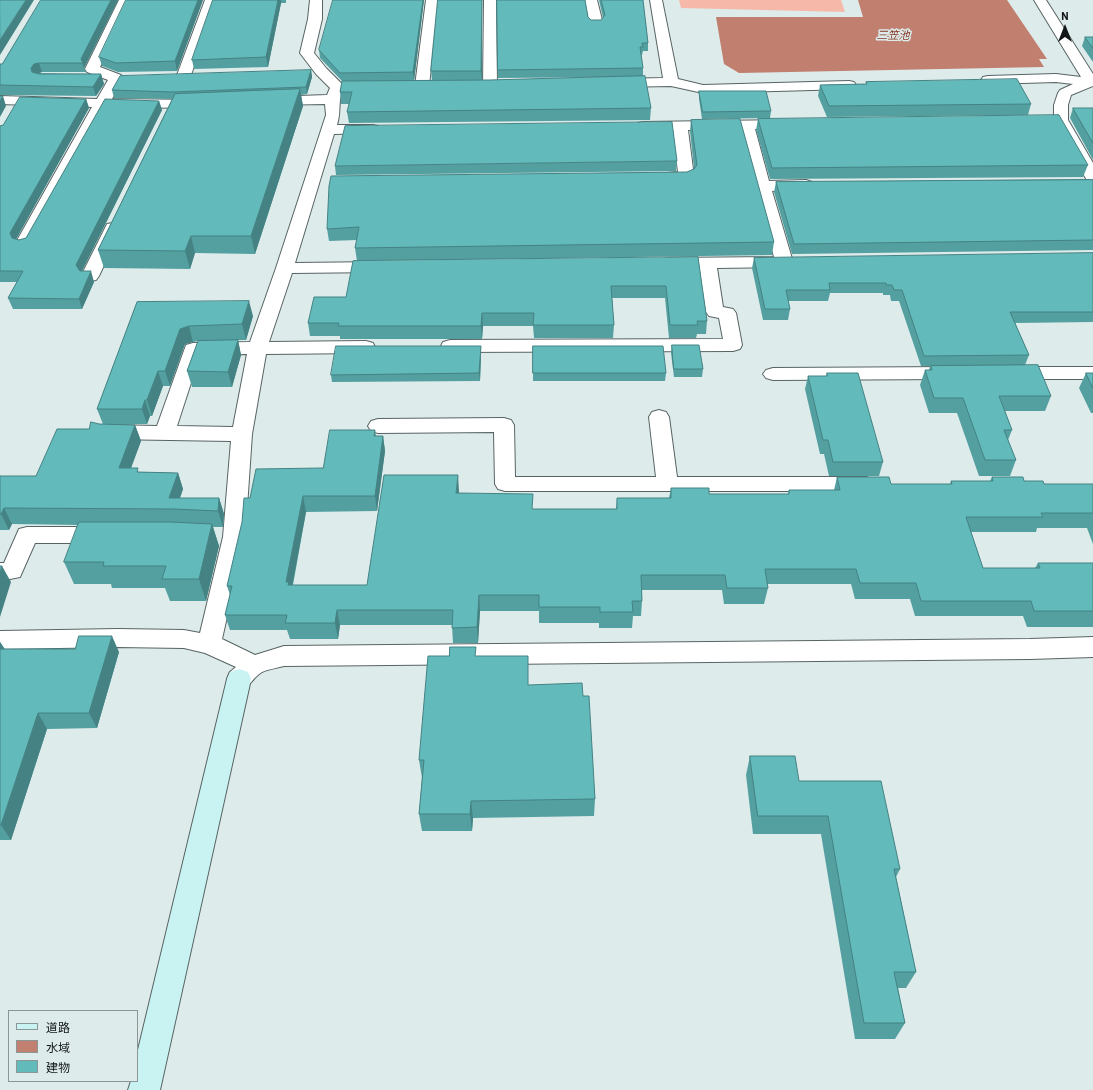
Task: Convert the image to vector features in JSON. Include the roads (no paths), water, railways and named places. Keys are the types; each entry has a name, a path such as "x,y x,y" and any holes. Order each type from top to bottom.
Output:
{"street":[{"path":"116,78 92,70 125,0"},
{"path":"184,76 211,0"},
{"path":"209,644 234,537 242,434 258,347 285,268 319,182 328,130 333,115 334,93 307,53 315,19 316,0"},
{"path":"422,86 432,0"},
{"path":"490,0 490,86"},
{"path":"591,0 596,24"},
{"path":"656,0 671,82"},
{"path":"1040,0 1092,81"},
{"path":"305,71 320,71"},
{"path":"169,76 199,75"},
{"path":"79,78 131,77"},
{"path":"23,244 116,78"},
{"path":"977,81 1056,78 1092,81"},
{"path":"1092,81 1065,92 1061,105 1061,120 1093,177"},
{"path":"600,84 671,82 703,89 860,84"},
{"path":"475,86 506,85"},
{"path":"407,86 437,86"},
{"path":"261,101 383,87"},
{"path":"0,100 16,107 102,103 170,112 213,103"},
{"path":"1045,120 1061,120"},
{"path":"632,126 801,124"},
{"path":"651,263 792,262 763,186 746,125"},
{"path":"646,177 686,177 680,126"},
{"path":"328,130 384,129"},
{"path":"763,186 818,185"},
{"path":"90,276 121,212"},
{"path":"432,346 733,345 726,313 715,312 707,262"},
{"path":"285,268 396,267"},
{"path":"165,433 193,349 258,347 384,347"},
{"path":"773,374 968,373"},
{"path":"992,373 1093,373"},
{"path":"659,416 667,484"},
{"path":"378,426 504,425 505,484 888,484"},
{"path":"106,432 242,434"},
{"path":"0,572 12,572 27,535 126,535"},
{"path":"210,536 234,537"},
{"path":"0,640 118,638 184,639 209,644 247,672"},
{"path":"247,672 284,656 1014,650 1093,647"},
{"path":"144,1090 247,672"}],"water":[{"name":"三笠池","path":"858,0 1007,0 1047,59 1039,59 1044,67 739,73 724,64 716,17 863,17"}]}
